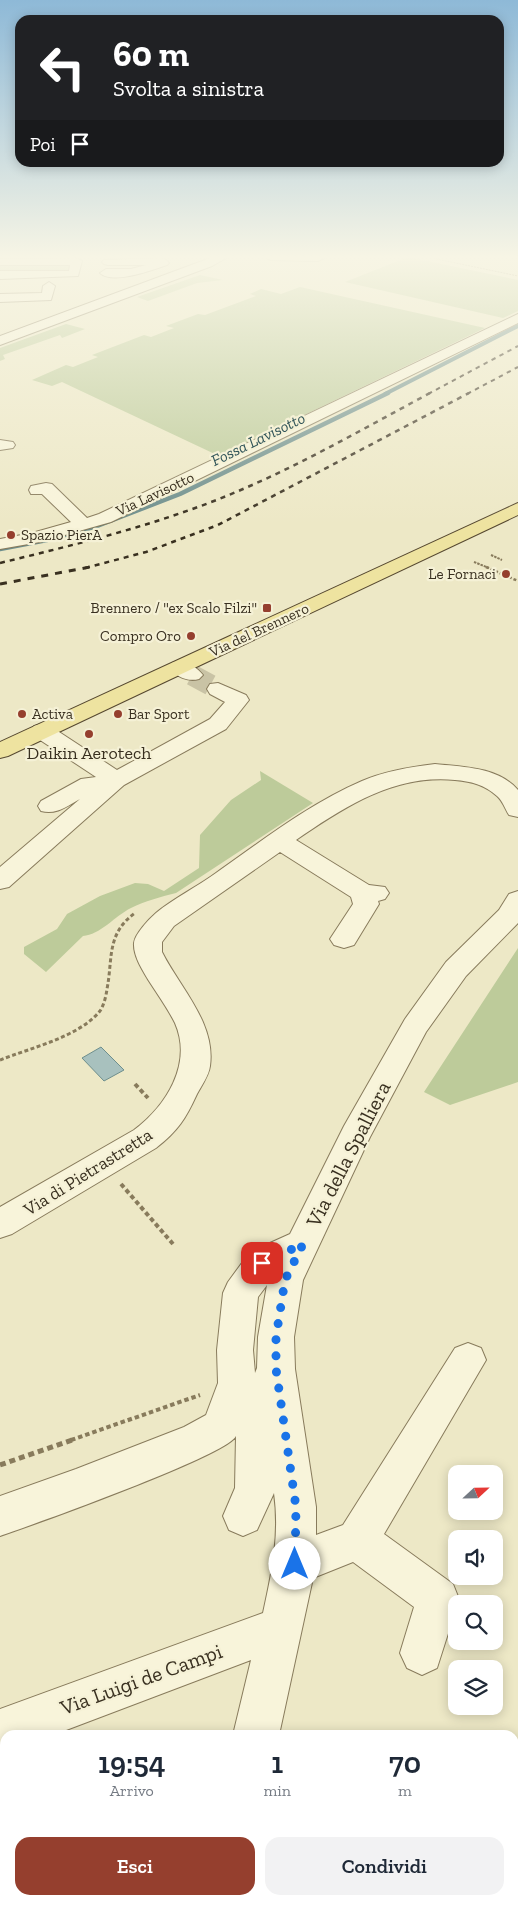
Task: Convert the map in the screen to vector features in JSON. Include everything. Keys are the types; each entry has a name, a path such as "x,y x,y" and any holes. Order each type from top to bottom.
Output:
{"main road":[{"name":"Via del Brennero","path":"0,750 185,671 518,508"}],"street":[{"name":"Via Lavisotto","path":"0,544 105,518 461,346"},
{"path":"37,490 46,488 83,524"},
{"path":"0,881 108,783 218,724 238,700 218,689"},
{"path":"42,731 108,783"},
{"name":"Via di Pietrastretta","path":"1,1224 104,1164 162,1126 173,1112 195,1068 196,1044 189,1022 148,952 148,941 165,920 321,811 351,795 412,774 446,770 475,775 494,784 515,800"},
{"path":"50,806 89,784 108,783"},
{"path":"278,840 369,893 366,904 344,939"},
{"name":"Via della Spalliera","path":"257,1730 295,1564 296,1507 276,1369 276,1337 285,1280 355,1135 415,1026 456,969 510,915 518,900"},
{"path":"0,1516 76,1489 197,1441 220,1428 237,1383 235,1350 241,1293 262,1263 303,1244"},
{"path":"295,1564 358,1540 468,1360"},
{"path":"243,1516 255,1490 255,1428 263,1398 276,1369"},
{"path":"358,1540 438,1599 422,1653"},
{"name":"Via Luigi de Campi","path":"5,1730 282,1627"}],"path":[{"path":"491,555 502,560"},
{"path":"474,562 518,581"},
{"path":"0,1060 78,1029 100,1011 109,983 112,940"},
{"path":"135,1084 153,1103"},
{"path":"104,1164 173,1244"},
{"path":"0,1465 201,1394 197,1441"}],"green space":[{"path":"6,346 29,346 3,355 5,359 0,361 0,348"},
{"path":"116,346 448,346 219,456 62,382 52,386 32,380 66,365 73,367 98,357 92,355"},
{"path":"260,771 313,803 176,893 153,899 125,911 101,929 83,936 46,972 24,954 24,947 57,929 67,914 100,896 135,883 148,884 164,891 199,868 200,835 231,800 261,780"},
{"path":"518,948 518,1082 450,1105 424,1092"}],"water":[{"path":"101,1047 124,1070 104,1081 82,1058"}],"waterway":[{"name":"Fossa Lavisotto","path":"385,394 479,346"},
{"name":"Fossa Lavisotto","path":"0,549 47,540 97,526 180,494 388,393"}],"tunnel":[{"path":"192,675 218,689"}],"railway":[{"path":"428,394 518,346"},
{"path":"467,394 518,367"},
{"path":"0,563 138,527 219,499 300,462 430,393"},
{"path":"86,568 146,552 218,525 469,393"},
{"path":"86,568 90,567"},
{"path":"0,584 86,568"}],"place":[{"name":"Spazio PierA","path":"11,535"},
{"name":"Le Fornaci","path":"506,574"},
{"name":"Brennero / \"ex Scalo Filzi\"","path":"267,608"},
{"name":"Compro Oro","path":"191,636"},
{"name":"Activa","path":"22,714"},
{"name":"Bar Sport","path":"118,714"},
{"name":"Daikin Aerotech","path":"89,734"}],"route":[{"path":"262,1263 303,1244 285,1280 276,1337 276,1369 280,1404 296,1507 295,1564"}]}
